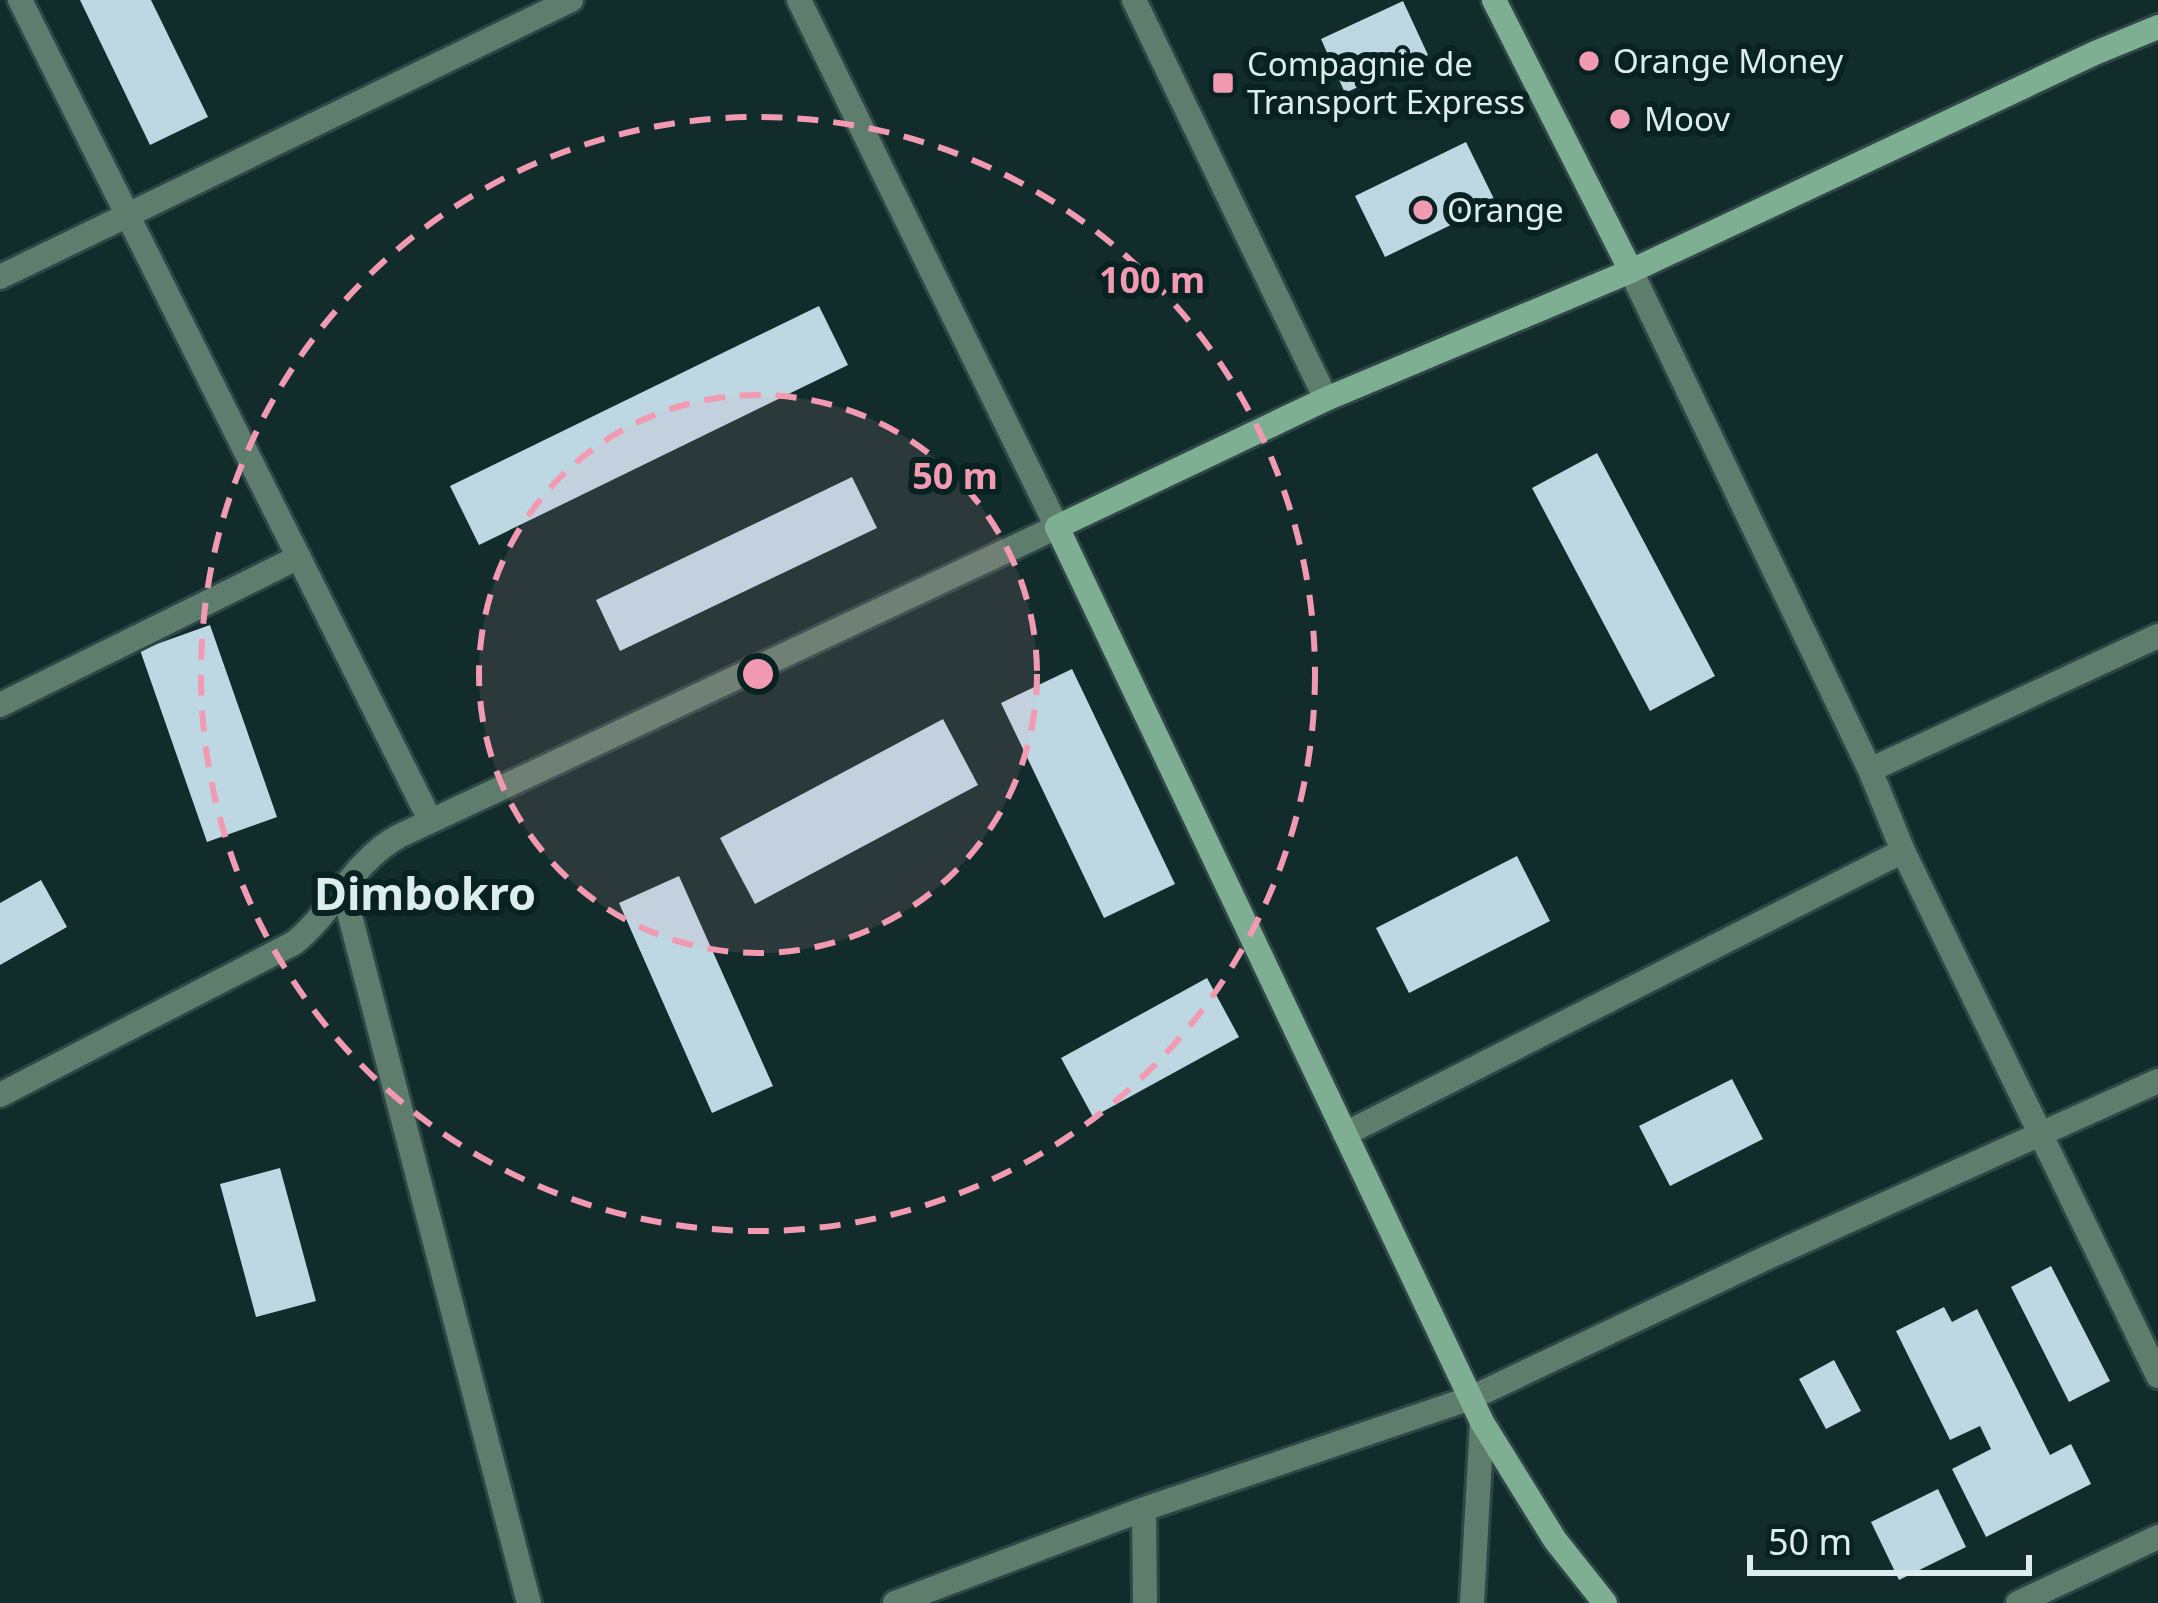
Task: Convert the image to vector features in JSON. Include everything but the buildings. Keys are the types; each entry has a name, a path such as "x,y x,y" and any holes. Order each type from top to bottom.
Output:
{"main road":[{"path":"1494,0 1631,271"},
{"path":"1605,1603 1555,1540 1482,1422 1057,527 1326,399 1631,271 2095,52 2158,27"}],"street":[{"path":"20,0 430,820"},
{"path":"0,277 571,0"},
{"path":"0,1095 274,956 308,931 376,849 1057,527 799,0"},
{"path":"1134,0 1326,399"},
{"path":"1631,271 1870,770 1903,851 2158,1376"},
{"path":"0,705 299,557"},
{"path":"1870,770 2158,636"},
{"path":"1345,1134 1903,851"},
{"path":"342,885 529,1603"},
{"path":"907,1601 1144,1509 1471,1398 2158,1081"},
{"path":"1472,1603 1482,1422"},
{"path":"1144,1509 1145,1603"},
{"path":"2018,1603 2158,1537"}],"place":[{"name":"Orange Money","path":"1589,61"},
{"name":"Compagnie de Transport Express","path":"1223,83"},
{"name":"Moov","path":"1620,119"},
{"name":"Orange","path":"1423,210"}],"district":[{"name":"Dimbokro","path":"425,894"}]}
